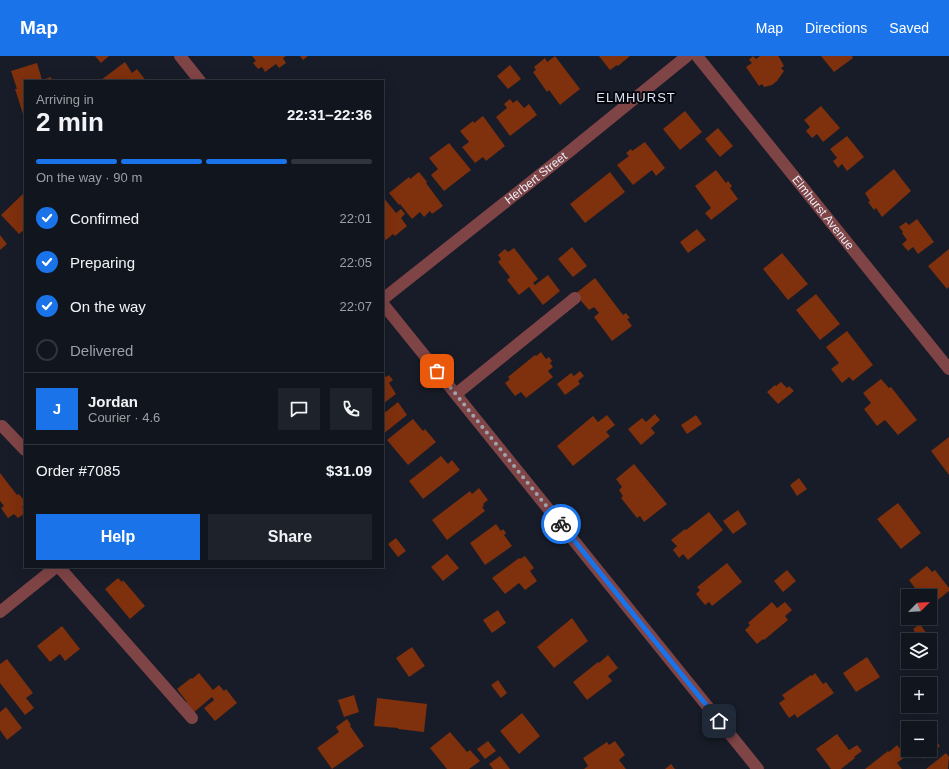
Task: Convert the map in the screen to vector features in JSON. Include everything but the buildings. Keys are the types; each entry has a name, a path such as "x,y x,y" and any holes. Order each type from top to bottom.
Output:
{"street":[{"path":"180,56 199,80"},
{"name":"Herbert Street","path":"384,298 570,152 687,56"},
{"name":"Elmhurst Avenue","path":"697,56 949,369"},
{"path":"456,394 575,298"},
{"path":"384,305 758,769"},
{"path":"2,426 24,449"},
{"path":"0,612 55,568"},
{"path":"60,568 192,718"}],"way so far":[{"path":"437,371 561,524"}],"district":[{"name":"ELMHURST","path":"636,97"}],"route":[{"path":"561,524 719,721"}]}
